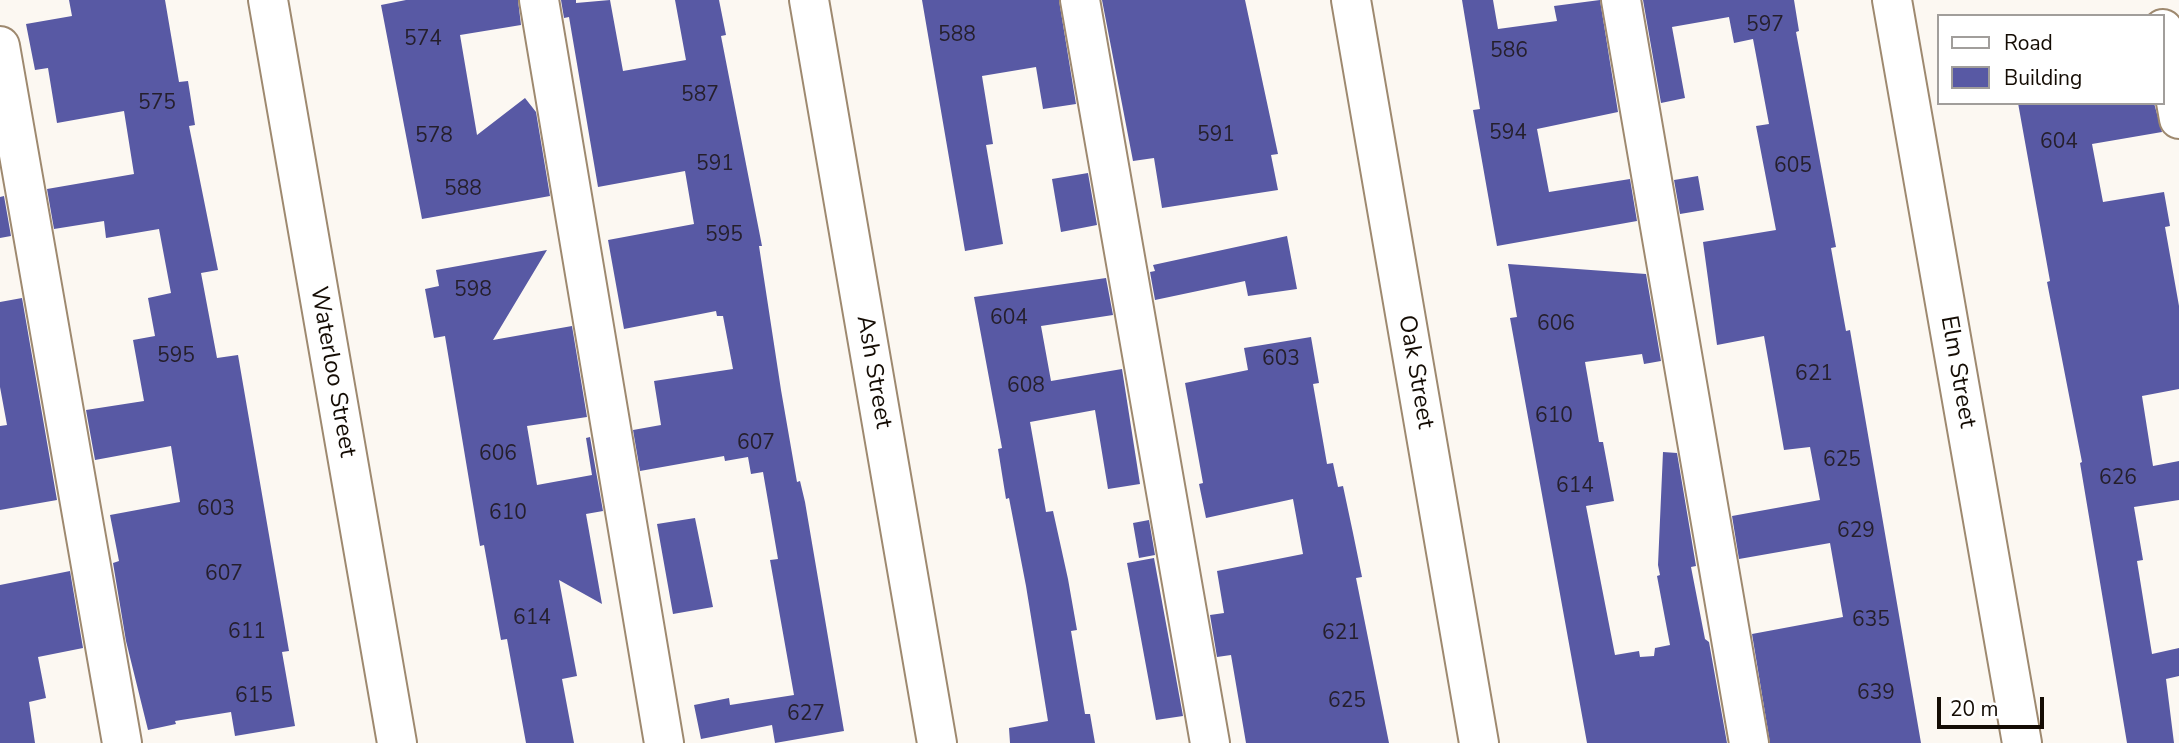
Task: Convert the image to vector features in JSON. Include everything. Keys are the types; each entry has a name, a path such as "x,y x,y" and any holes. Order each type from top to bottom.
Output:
{"street":[{"name":"Waterloo Street","path":"268,0 397,743"},
{"path":"539,0 664,743"},
{"name":"Ash Street","path":"809,0 937,743"},
{"path":"1080,0 1210,743"},
{"name":"Oak Street","path":"1351,0 1479,743"},
{"path":"1621,0 1749,743"},
{"name":"Elm Street","path":"1892,0 2022,743"},
{"path":"2165,40 2179,119"},
{"path":"0,46 121,743"}],"building":[{"path":"69,0 165,0 179,82 188,81 195,125 189,126 218,270 201,273 217,358 238,355 289,651 282,652 295,726 235,736 231,712 175,721 176,724 148,730 126,641 113,563 119,561 110,515 180,502 171,446 95,460 86,410 144,401 133,340 155,336 148,298 171,293 159,229 106,238 104,221 54,229 47,189 134,174 124,111 57,123 48,68 35,70 26,24 72,16"},
{"path":"406,0 518,0 521,25 460,35 477,135 525,98 536,112 550,196 422,219 381,5"},
{"path":"561,0 576,0 576,3 610,0 623,71 686,60 675,0 719,0 726,35 721,36 762,246 759,246 781,390 797,482 800,481 805,502 844,731 775,743 772,725 701,739 694,705 729,698 730,705 794,695 770,560 778,559 763,472 751,474 748,457 725,461 724,456 640,471 633,430 661,425 654,381 733,369 723,316 717,316 716,311 624,329 608,240 694,224 685,171 598,187 569,17 564,18"},
{"path":"922,0 1059,0 1076,104 1043,109 1036,67 982,76 993,144 986,145 1003,244 965,251"},
{"path":"1102,0 1245,0 1278,154 1271,155 1278,190 1162,208 1154,158 1133,161"},
{"path":"1462,0 1493,0 1498,29 1557,21 1554,6 1600,0 1618,112 1537,129 1549,192 1630,179 1637,221 1497,246 1473,110 1480,109"},
{"path":"1643,0 1794,0 1799,31 1796,32 1836,247 1831,248 1846,331 1850,330 1921,743 1770,743 1752,634 1843,617 1830,543 1739,559 1732,516 1820,500 1810,447 1784,450 1764,336 1717,345 1703,242 1776,230 1756,126 1769,124 1753,39 1734,43 1729,17 1672,27 1685,98 1661,103"},
{"path":"2018,105 2155,105 2162,132 2092,144 2103,202 2164,192 2170,226 2165,227 2179,306 2179,389 2142,396 2153,466 2179,461 2179,500 2134,507 2143,560 2137,561 2152,654 2179,648 2179,676 2166,679 2174,743 2127,743 2080,463 2082,462 2047,282 2050,281"},
{"path":"1088,173 1097,225 1061,232 1052,179"},
{"path":"1698,176 1704,210 1680,214 1674,180"},
{"path":"4,196 11,236 0,238 0,197"},
{"path":"1287,236 1297,289 1248,296 1245,281 1155,300 1150,272 1155,271 1153,265"},
{"path":"547,250 493,340 572,326 587,417 527,426 537,485 592,475 586,438 590,437 603,511 586,514 602,604 559,580 577,676 562,679 574,743 526,743 507,639 501,640 484,545 480,546 445,336 434,338 425,289 439,286 436,270"},
{"path":"1508,264 1646,274 1661,361 1644,364 1642,354 1585,362 1599,442 1603,442 1614,501 1586,506 1615,655 1639,651 1640,657 1654,656 1655,648 1670,645 1657,576 1660,575 1658,565 1663,452 1677,453 1696,566 1691,567 1705,639 1709,642 1727,743 1587,743 1510,318 1517,317"},
{"path":"1106,278 1113,315 1041,326 1051,381 1122,369 1140,484 1108,489 1095,410 1030,422 1046,512 1053,511 1068,579 1077,630 1071,631 1085,714 1090,714 1095,743 1010,743 1009,728 1048,721 1026,586 1009,498 1006,499 998,449 1002,448 974,297"},
{"path":"22,298 57,500 0,510 0,426 7,425 0,387 0,302"},
{"path":"1311,337 1319,383 1313,384 1327,464 1333,463 1338,487 1343,486 1362,577 1356,578 1389,743 1246,743 1231,655 1217,657 1210,615 1224,613 1217,571 1303,554 1293,499 1206,518 1199,484 1203,483 1185,383 1248,370 1244,348"},
{"path":"695,518 713,607 673,614 657,524"},
{"path":"1149,520 1155,555 1139,558 1133,523"},
{"path":"1154,558 1183,716 1156,720 1127,563"},
{"path":"70,571 83,648 38,657 46,698 29,702 35,743 0,743 0,585"}]}
